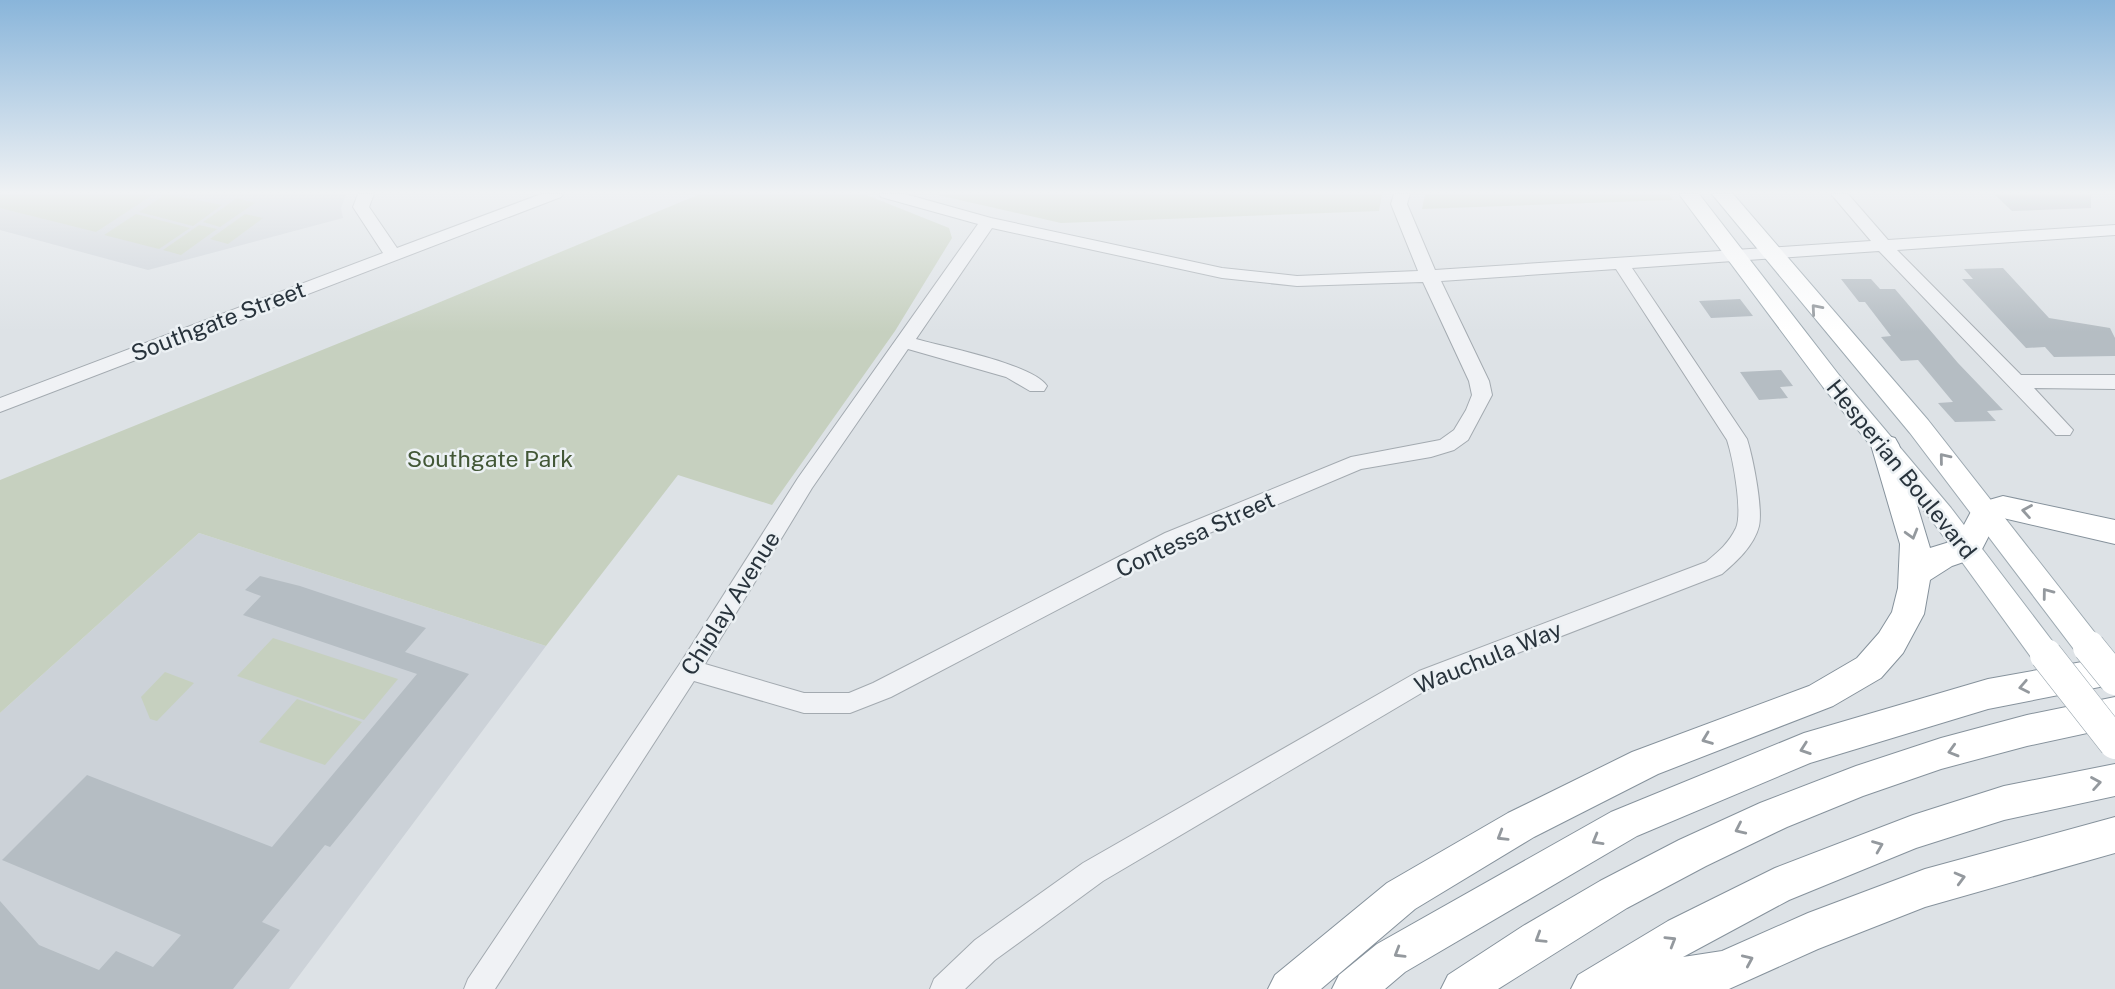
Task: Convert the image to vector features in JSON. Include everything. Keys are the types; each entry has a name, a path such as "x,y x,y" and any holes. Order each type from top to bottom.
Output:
{"highway":[{"path":"1289,989 1401,897 1521,825 1645,763 1821,696 1869,668 1891,643 1908,614 1915,574 1915,544 1885,445"},
{"path":"1915,574 1941,557 1967,549 1986,512 2003,507 2115,532"},
{"path":"1353,989 1391,957 1625,824 1804,749 2102,659"},
{"path":"1462,989 1615,893 1747,826 1836,789 1924,759 2011,735 2115,712"},
{"path":"1592,989 1682,935 1775,887 1913,832 2004,803 2115,780"},
{"path":"1610,989 1723,971 1808,933 1925,888 2115,835"}],"main road":[{"name":"Hesperian Boulevard","path":"1724,240 1823,371 1967,549 2115,743"},
{"name":"Hesperian Boulevard","path":"1759,240 1894,396 2115,679"}],"street":[{"path":"383,240 392,254"},
{"name":"Southgate Street","path":"0,405 430,240"},
{"name":"Chiplay Avenue","path":"478,989 689,669 806,483 976,240"},
{"path":"1072,240 1222,273 1297,281 1736,256 1946,240"},
{"name":"Contessa Street","path":"689,669 804,703 850,703 882,690 1173,539 1357,462 1447,445 1461,435 1482,395 1479,381 1415,240"},
{"path":"1879,240 2063,430"},
{"name":"Wauchula Way","path":"944,989 985,950 1093,872 1427,678 1714,568 1734,550 1748,526 1745,465 1737,439 1620,262"},
{"path":"904,342 1013,372 1037,386"},
{"path":"2018,382 2115,382"}],"shaded area":[{"path":"38,240 260,240 148,270"},
{"path":"199,533 546,646 289,989 0,989 0,713"}],"green space":[{"path":"124,240 172,240 159,249"},
{"path":"177,240 202,240 181,255 163,250"},
{"path":"214,240 233,240 228,244"},
{"name":"Southgate Park","path":"589,240 951,240 895,331 772,505 678,475 546,646 199,533 0,713 0,480"},
{"path":"273,638 398,679 364,720 237,676"},
{"path":"165,672 194,683 157,721 150,719 141,697"},
{"path":"297,699 362,722 325,765 259,742"}],"building":[{"path":"2003,268 2049,318 2110,328 2115,338 2115,356 2054,357 2045,347 2026,348 1962,279 1973,279 1964,269"},
{"path":"1841,279 1871,279 1880,289 1895,289 1958,363 2003,410 1987,411 1996,421 1955,422 1938,403 1953,402 1918,360 1901,361 1881,337 1891,336 1865,302 1859,302"},
{"path":"1740,299 1753,316 1711,318 1699,301"},
{"path":"1781,370 1793,386 1780,387 1788,398 1759,400 1740,372"},
{"path":"260,576 300,586 426,628 405,652 469,674 330,847 325,845 262,922 280,930 233,989 0,989 0,901 39,945 99,970 116,951 153,967 181,935 2,860 87,775 272,847 417,674 243,615 261,596 245,590"}]}
